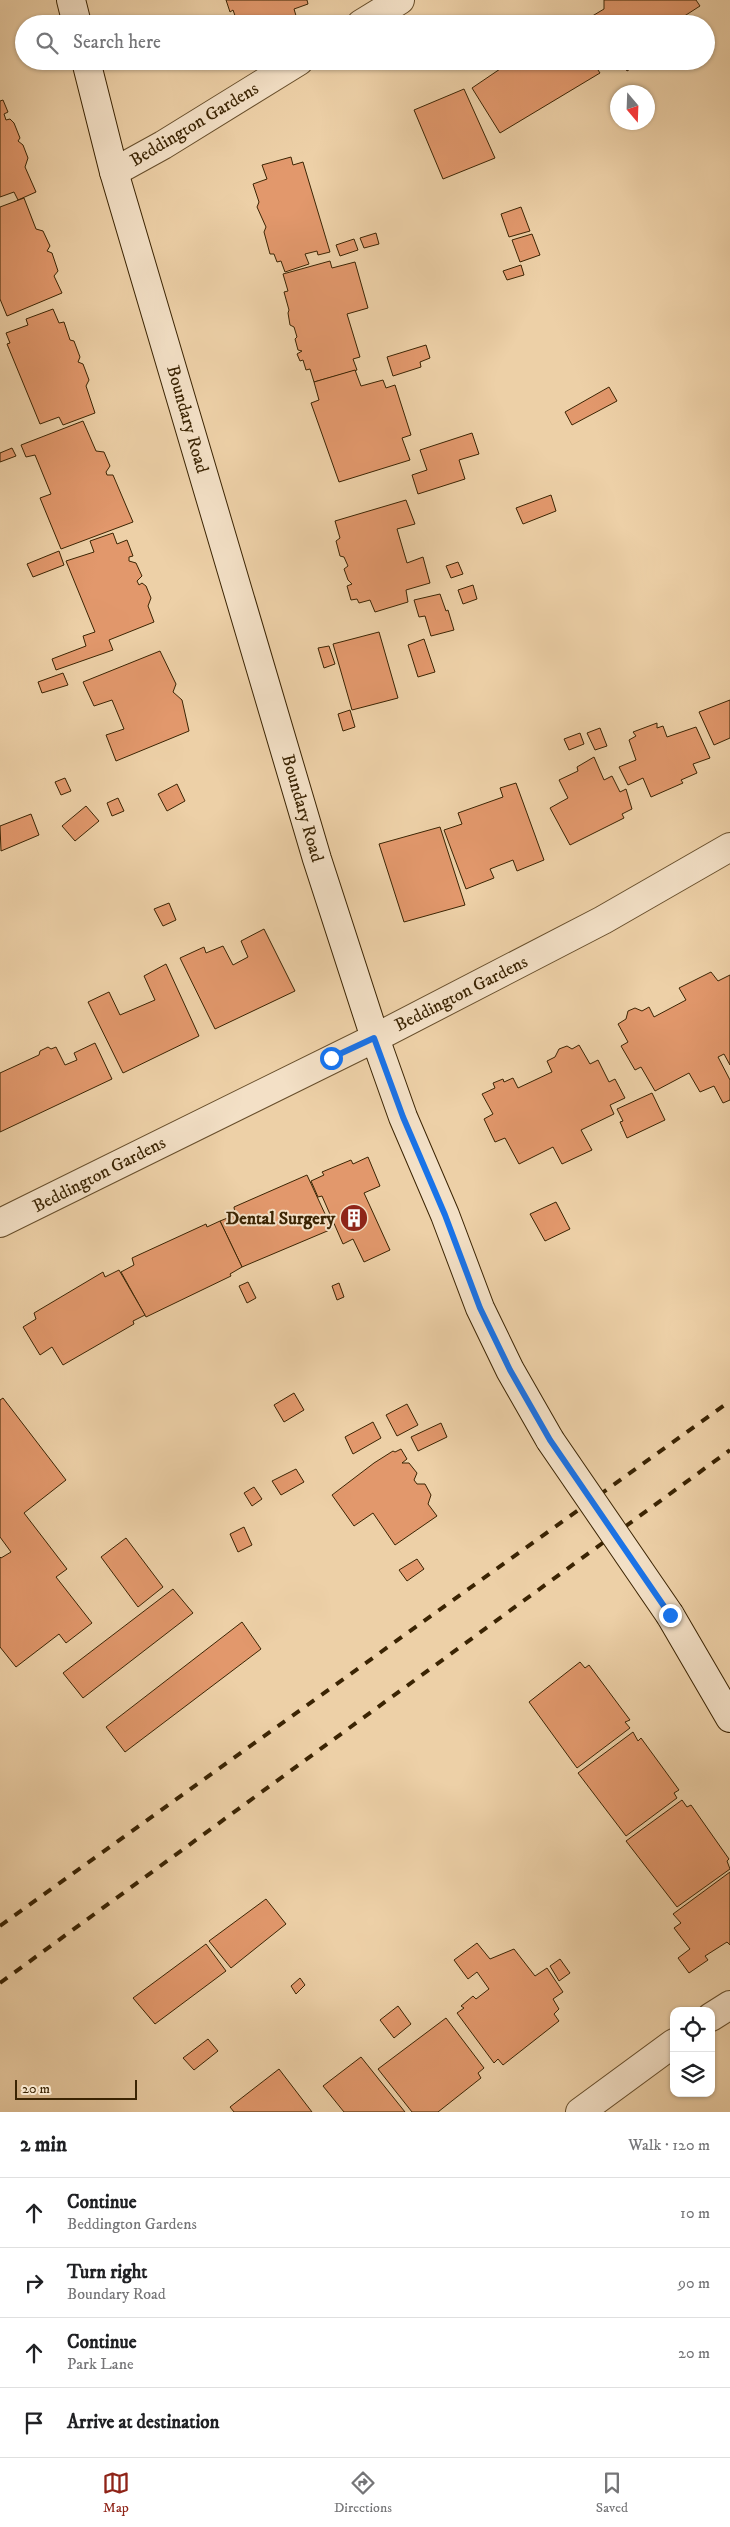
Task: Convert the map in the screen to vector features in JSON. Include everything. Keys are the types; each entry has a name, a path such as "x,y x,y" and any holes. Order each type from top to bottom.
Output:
{"main road":[{"path":"71,0 75,15"},
{"path":"376,15 400,0"},
{"name":"Boundary Road","path":"88,70 114,172 275,710 317,859 374,1038 403,1117 445,1215 480,1308 510,1370 550,1440 606,1519 670,1615 730,1718"},
{"name":"Beddington Gardens","path":"114,172 284,70"},
{"name":"Beddington Gardens","path":"0,1223 374,1038 603,920 730,847"},
{"path":"715,2014 730,2005"},
{"path":"580,2112 670,2046"}],"building":[{"path":"226,0 307,0 308,4 294,9 296,15 235,15 233,10 230,12"},
{"path":"604,0 696,0 700,6 686,15 594,15 604,9"},
{"path":"499,70 598,70 600,73 500,133 472,88"},
{"path":"464,89 495,158 443,179 414,110"},
{"path":"3,100 8,112 4,114 6,120 10,119 14,123 20,138 18,141 23,145 28,158 25,167 36,192 18,200 14,192 0,197 0,101"},
{"path":"291,157 293,165 303,162 330,252 318,255 317,251 305,254 309,264 285,272 281,261 277,262 274,254 270,254 264,232 266,227 257,207 259,202 253,184 267,179 262,165"},
{"path":"24,198 36,229 43,231 50,246 47,251 52,253 58,271 54,276 62,293 7,316 0,299 0,207"},
{"path":"521,207 530,231 509,237 501,214"},
{"path":"376,233 379,244 364,248 360,238"},
{"path":"532,234 540,255 520,262 512,240"},
{"path":"354,239 358,250 340,256 336,245"},
{"path":"330,261 332,268 355,262 368,308 347,314 360,357 353,359 357,370 314,382 310,369 306,370 303,360 300,361 297,354 302,351 298,350 294,327 290,325 289,310 284,292 288,291 283,274"},
{"path":"521,265 524,275 507,280 503,271"},
{"path":"53,309 59,323 64,322 70,340 74,341 80,357 78,362 83,364 89,380 86,386 95,413 63,425 59,417 40,424 7,344 10,343 6,333 28,325 26,319"},
{"path":"426,345 430,358 420,362 421,367 393,376 387,357"},
{"path":"355,370 361,386 383,380 386,388 395,385 411,435 402,438 410,460 339,482 311,403 319,400 314,382"},
{"path":"609,387 617,401 572,425 565,412"},
{"path":"83,421 96,451 104,452 110,466 106,472 107,475 113,475 133,522 61,549 40,498 51,494 35,455 26,457 21,445"},
{"path":"472,433 479,454 459,460 465,479 418,494 412,475 427,470 420,450"},
{"path":"12,448 16,456 0,462 0,453"},
{"path":"551,495 556,511 523,524 516,508"},
{"path":"406,500 415,524 397,529 407,563 423,557 430,583 406,590 408,602 375,612 370,600 359,603 357,599 351,600 347,586 352,584 348,580 344,569 348,566 344,557 340,556 336,541 340,538 335,521"},
{"path":"113,533 117,544 127,540 133,556 129,557 129,561 136,563 142,576 137,581 139,585 142,583 146,586 151,598 148,606 154,622 109,640 113,650 56,670 52,659 86,646 83,636 95,632 66,561 94,552 90,541"},
{"path":"59,551 64,565 33,577 27,564"},
{"path":"458,562 463,574 451,578 446,566"},
{"path":"473,585 477,599 463,604 458,590"},
{"path":"440,594 446,611 448,610 454,630 431,636 425,616 419,617 414,600"},
{"path":"379,632 398,698 352,710 333,644"},
{"path":"424,639 435,672 418,677 408,645"},
{"path":"329,646 335,664 324,668 318,648"},
{"path":"160,651 176,684 173,692 182,700 189,731 116,761 106,735 124,729 112,700 94,706 83,682"},
{"path":"63,673 68,685 42,693 38,682"},
{"path":"730,700 730,738 714,745 699,712"},
{"path":"350,710 355,727 343,731 338,714"},
{"path":"657,723 657,728 663,726 667,737 696,727 710,758 693,764 697,773 681,780 683,783 651,797 643,778 628,785 619,767 636,760 629,740 636,736 633,732"},
{"path":"600,728 607,746 595,750 587,733"},
{"path":"580,733 584,744 569,750 564,739"},
{"path":"594,757 604,780 612,776 620,792 626,789 632,809 622,814 624,818 570,845 550,808 568,798 559,780 578,771 577,767"},
{"path":"65,778 71,791 61,795 55,782"},
{"path":"516,783 544,860 517,871 513,860 490,869 494,878 466,889 444,830 462,824 458,813 503,797 500,788"},
{"path":"177,784 185,801 167,811 158,794"},
{"path":"118,798 124,811 112,816 107,803"},
{"path":"86,806 99,821 75,841 62,826"},
{"path":"31,814 39,835 1,851 0,826"},
{"path":"440,827 465,905 404,922 379,844"},
{"path":"169,903 176,920 163,926 154,909"},
{"path":"264,929 295,991 215,1029 180,958 204,947 206,953 223,946 233,965 248,957 241,941"},
{"path":"166,964 199,1036 123,1073 88,1002 109,992 120,1015 155,1000 144,976"},
{"path":"711,972 718,981 730,975 730,1065 724,1054 718,1057 730,1080 730,1100 723,1103 714,1086 700,1092 689,1073 655,1091 641,1067 635,1070 621,1046 628,1042 618,1024 626,1019 628,1011 635,1008 642,1011 649,1007 654,1017 686,1000 679,988"},
{"path":"95,1043 112,1079 0,1132 0,1073 39,1055 40,1051 48,1047 51,1049 56,1047 65,1065 77,1060 74,1053"},
{"path":"579,1045 590,1064 598,1060 609,1082 615,1079 625,1098 610,1105 614,1114 581,1130 592,1150 562,1164 553,1147 519,1164 505,1138 495,1142 484,1119 493,1114 482,1094 495,1088 493,1083 503,1079 504,1082 513,1078 518,1088 552,1072 547,1061 555,1057 559,1049 567,1046 572,1049"},
{"path":"652,1093 665,1120 627,1138 620,1122 623,1121 617,1109"},
{"name":"Dental Surgery","path":"368,1157 380,1186 364,1193 390,1250 364,1262 353,1239 343,1244 322,1196 318,1197 311,1181 324,1175 322,1172 351,1160 353,1164"},
{"path":"307,1175 332,1229 242,1267 220,1221 235,1215 234,1207"},
{"path":"556,1202 570,1229 545,1241 530,1214"},
{"path":"220,1221 242,1267 230,1274 231,1276 146,1317 121,1272 134,1265 132,1258 206,1224 207,1227"},
{"path":"119,1270 145,1315 133,1321 134,1324 63,1365 52,1347 40,1355 23,1327 36,1319 34,1313 103,1272 105,1277"},
{"path":"248,1282 256,1298 247,1303 239,1286"},
{"path":"339,1283 344,1297 337,1300 332,1286"},
{"path":"294,1393 304,1410 284,1422 274,1405"},
{"path":"3,1398 66,1480 24,1513 67,1569 56,1577 92,1623 66,1643 59,1634 16,1667 0,1647 0,1557 11,1552 0,1537 0,1400"},
{"path":"407,1404 418,1425 397,1436 386,1415"},
{"path":"373,1422 381,1438 353,1454 345,1437"},
{"path":"441,1423 447,1437 418,1451 411,1437"},
{"path":"401,1449 407,1459 402,1463 409,1463 417,1473 414,1480 417,1484 425,1484 431,1495 428,1504 437,1516 395,1545 373,1513 354,1526 332,1495 374,1463 393,1451"},
{"path":"296,1469 304,1482 281,1495 272,1481"},
{"path":"254,1487 262,1499 252,1506 244,1493"},
{"path":"244,1527 252,1545 238,1552 230,1534"},
{"path":"126,1538 163,1587 138,1607 101,1557"},
{"path":"417,1559 424,1569 407,1581 399,1570"},
{"path":"173,1589 193,1613 83,1698 63,1673"},
{"path":"242,1622 261,1649 125,1752 106,1727"},
{"path":"580,1662 585,1668 589,1665 630,1720 625,1722 630,1728 577,1768 529,1702"},
{"path":"633,1732 638,1741 641,1738 679,1790 674,1793 677,1798 626,1836 578,1773"},
{"path":"682,1800 687,1807 691,1805 729,1859 727,1861 730,1869 677,1907 626,1841"},
{"path":"730,1872 730,1945 727,1942 705,1956 708,1960 689,1973 678,1958 690,1949 674,1928 681,1923 673,1914"},
{"path":"266,1899 286,1924 231,1968 209,1941"},
{"path":"477,1943 490,1959 514,1949 535,1976 547,1968 563,1992 553,1999 559,2009 554,2014 559,2021 503,2065 498,2059 494,2063 457,2013 464,2008 461,2006 473,1996 476,1999 489,1989 477,1972 468,1979 454,1960"},
{"path":"206,1944 226,1971 155,2024 133,1998"},
{"path":"560,1959 570,1973 559,1981 550,1966"},
{"path":"300,1978 305,1985 296,1994 291,1986"},
{"path":"398,2006 411,2024 394,2038 380,2020"},
{"path":"446,2018 484,2068 478,2073 481,2078 438,2112 412,2112 378,2069"},
{"path":"208,2039 218,2051 194,2070 183,2058"},
{"path":"361,2057 405,2112 344,2112 323,2086"},
{"path":"279,2069 312,2112 234,2112 230,2107"}],"railway":[{"path":"0,1926 730,1401"},
{"path":"0,1983 730,1450"}],"place":[{"name":"Dental Surgery","path":"354,1218"}],"route":[{"path":"331,1058 374,1038 403,1117 445,1215 480,1308 510,1370 550,1440 606,1519 670,1615"}]}
